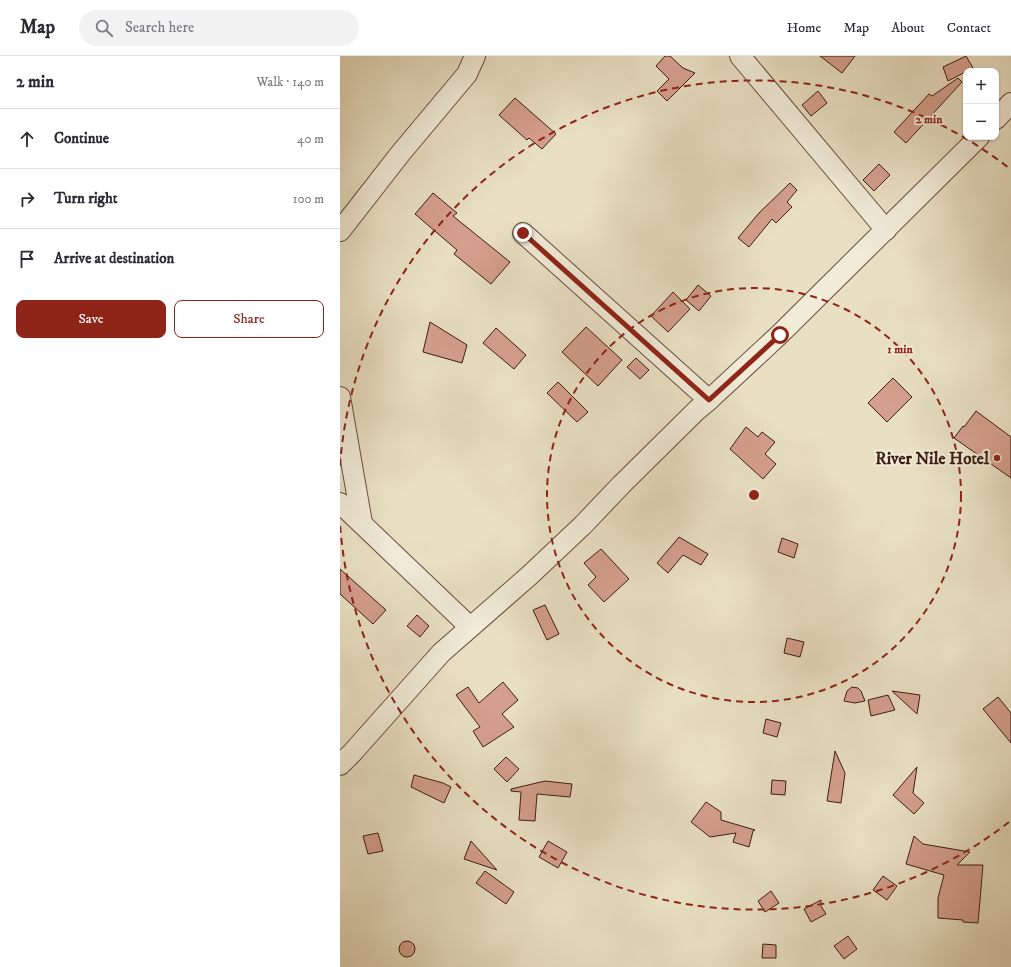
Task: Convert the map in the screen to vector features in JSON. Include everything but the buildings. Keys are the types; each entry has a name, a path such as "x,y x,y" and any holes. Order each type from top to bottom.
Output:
{"street":[{"path":"340,231 400,154 467,74 475,56"},
{"path":"740,56 886,230"},
{"path":"999,116 1011,102"},
{"path":"340,765 441,653 530,574 582,525 697,410 780,335 976,140"},
{"path":"523,233 709,400"},
{"path":"340,397 362,524"},
{"path":"340,503 470,627"}],"place":[{"name":"River Nile Hotel","path":"997,458"}],"route":[{"path":"523,233 709,400 780,335"}]}
